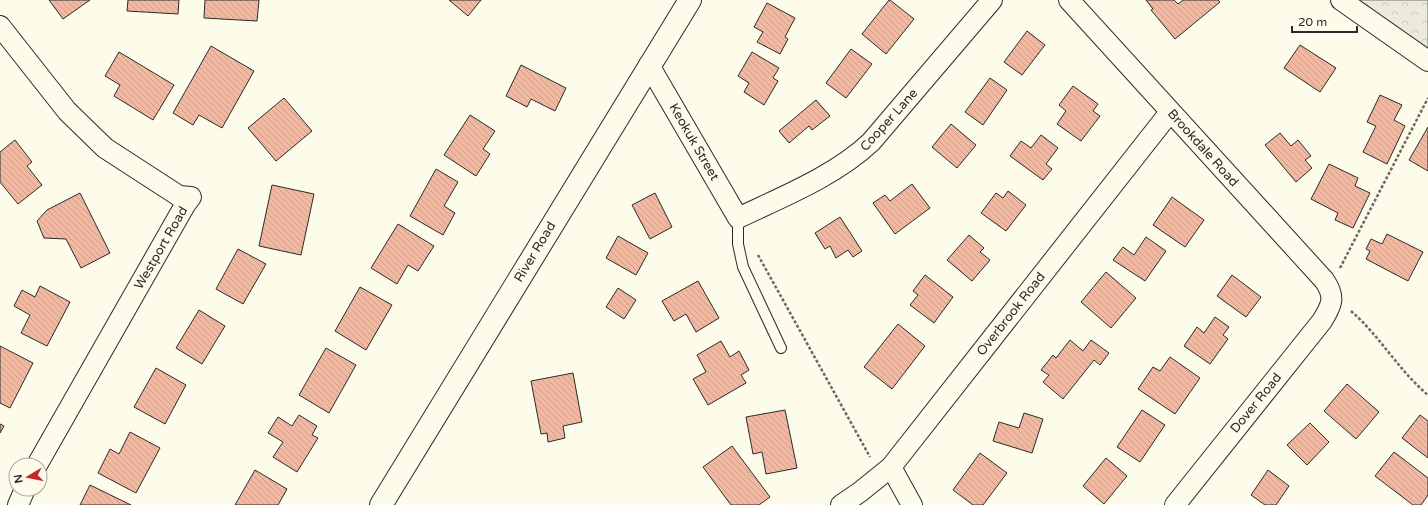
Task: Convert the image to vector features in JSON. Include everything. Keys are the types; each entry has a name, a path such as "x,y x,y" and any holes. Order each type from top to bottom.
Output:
{"main road":[{"name":"River Road","path":"381,505 690,0"}],"street":[{"name":"Cooper Lane","path":"738,218 831,172 862,151 992,0"},
{"name":"Brookdale Road","path":"1069,0 1331,293"},
{"path":"1341,0 1428,61"},
{"name":"Westport Road","path":"0,26 67,111 105,148 179,196 191,196 42,457"},
{"name":"Keokuk Street","path":"649,65 738,218"},
{"name":"Overbrook Road","path":"841,505 886,471 1170,112"},
{"name":"Dover Road","path":"1175,505 1322,322 1330,309 1331,293"},
{"path":"886,471 912,505"}],"lane":[{"path":"738,218 738,244 743,267 780,348"}],"path":[{"path":"1428,98 1331,293 1352,312 1418,386 1428,395"},
{"path":"756,251 886,471"}],"green space":[{"path":"1352,0 1428,0 1428,54"}],"building":[{"path":"49,0 90,0 63,19"},
{"path":"128,0 179,0 178,14 127,11"},
{"path":"205,0 259,0 257,21 204,18"},
{"path":"449,0 481,0 468,16"},
{"path":"889,0 914,19 886,54 862,34"},
{"path":"1146,0 1174,0 1178,4 1183,0 1218,0 1220,2 1175,39 1151,10 1153,9"},
{"path":"767,3 795,18 785,37 788,39 780,54 757,42 763,32 754,27"},
{"path":"1027,31 1045,45 1022,75 1004,62"},
{"path":"1300,45 1336,68 1320,92 1284,68"},
{"path":"211,46 254,71 222,128 199,115 193,125 173,113"},
{"path":"851,49 872,64 846,98 826,83"},
{"path":"119,52 174,85 153,120 114,96 120,85 105,76"},
{"path":"752,52 779,68 773,78 778,81 764,105 744,92 749,83 738,76"},
{"path":"521,65 566,88 555,111 531,99 527,107 506,96"},
{"path":"990,78 1007,90 983,125 965,112"},
{"path":"1073,86 1098,104 1093,111 1100,116 1081,141 1057,124 1066,111 1059,105"},
{"path":"1380,95 1402,105 1394,120 1405,126 1387,164 1363,152 1376,126 1367,122"},
{"path":"284,98 312,131 276,161 248,128"},
{"path":"816,100 830,116 812,130 809,126 789,143 779,131"},
{"path":"470,115 495,131 483,149 490,154 476,176 444,155"},
{"path":"951,124 976,145 957,168 932,147"},
{"path":"1428,127 1428,171 1409,160"},
{"path":"1280,133 1291,146 1298,140 1311,156 1305,160 1312,168 1296,182 1265,145"},
{"path":"1041,135 1058,148 1046,164 1052,169 1043,180 1010,156 1021,141 1031,148"},
{"path":"15,140 32,162 27,166 42,185 18,204 0,182 0,152"},
{"path":"1329,164 1358,178 1355,186 1370,193 1353,228 1335,220 1338,213 1311,199"},
{"path":"436,169 458,182 444,206 455,213 443,235 410,216"},
{"path":"912,184 930,208 895,234 873,203 885,195 890,201"},
{"path":"272,185 314,194 301,255 259,246"},
{"path":"1008,191 1026,205 1006,231 981,213 996,193 1003,198"},
{"path":"80,193 110,253 81,268 66,239 44,238 37,221 47,210"},
{"path":"655,193 672,227 650,239 632,205"},
{"path":"1172,197 1204,220 1185,247 1153,225"},
{"path":"840,217 862,251 853,257 848,250 836,258 830,246 825,249 815,233"},
{"path":"398,224 434,246 418,271 408,265 397,284 371,268"},
{"path":"1387,234 1423,252 1408,281 1366,259 1370,251 1366,249 1371,239 1382,244"},
{"path":"969,235 984,248 980,252 990,260 972,281 947,260"},
{"path":"618,236 648,253 636,275 606,258"},
{"path":"1146,237 1166,251 1145,281 1113,260 1123,247 1134,255"},
{"path":"238,249 266,264 243,304 216,289"},
{"path":"1106,272 1136,298 1111,328 1081,302"},
{"path":"925,275 953,297 934,323 910,305 918,295 913,291"},
{"path":"1232,275 1261,297 1246,317 1217,296"},
{"path":"698,281 719,318 696,332 686,314 674,321 662,301"},
{"path":"40,286 70,302 47,346 21,333 30,315 14,306 22,290 35,297"},
{"path":"360,287 392,305 366,350 335,331"},
{"path":"618,288 636,300 624,319 606,307"},
{"path":"199,310 225,326 202,364 176,348"},
{"path":"1215,317 1229,327 1223,335 1228,339 1210,364 1184,346 1197,327 1204,333"},
{"path":"898,324 925,346 892,389 864,367"},
{"path":"1070,340 1083,351 1091,340 1109,353 1100,365 1094,360 1063,399 1043,382 1049,375 1041,370 1053,355 1056,358"},
{"path":"721,341 730,357 739,351 749,370 741,375 746,383 708,405 693,379 706,372 697,355"},
{"path":"0,346 33,363 10,408 0,403"},
{"path":"326,348 356,365 329,413 299,395"},
{"path":"1170,357 1200,378 1175,414 1138,389 1153,367 1160,371"},
{"path":"156,368 186,385 165,424 134,407"},
{"path":"573,373 582,422 563,426 565,438 548,442 547,433 541,434 531,381"},
{"path":"1347,384 1379,412 1356,439 1324,411"},
{"path":"785,410 797,468 766,474 762,452 753,454 746,417"},
{"path":"1142,410 1165,425 1140,462 1117,447"},
{"path":"1024,413 1043,419 1032,453 993,441 999,422 1019,428"},
{"path":"299,415 317,426 312,435 318,438 297,472 273,457 283,442 268,433 278,417 292,426"},
{"path":"1420,415 1428,421 1428,458 1402,438"},
{"path":"1310,423 1329,442 1307,465 1287,445"},
{"path":"0,424 4,426 0,433"},
{"path":"130,432 160,448 136,493 98,473 110,449 119,454"},
{"path":"732,446 770,497 759,505 731,505 703,467"},
{"path":"1394,452 1428,478 1428,495 1421,505 1413,505 1375,476"},
{"path":"980,453 1007,473 983,505 973,505 953,490"},
{"path":"1106,458 1127,476 1104,504 1083,486"},
{"path":"255,470 287,489 278,505 235,505"},
{"path":"1268,470 1289,486 1276,505 1265,505 1251,495"},
{"path":"90,485 131,505 80,505"}]}
